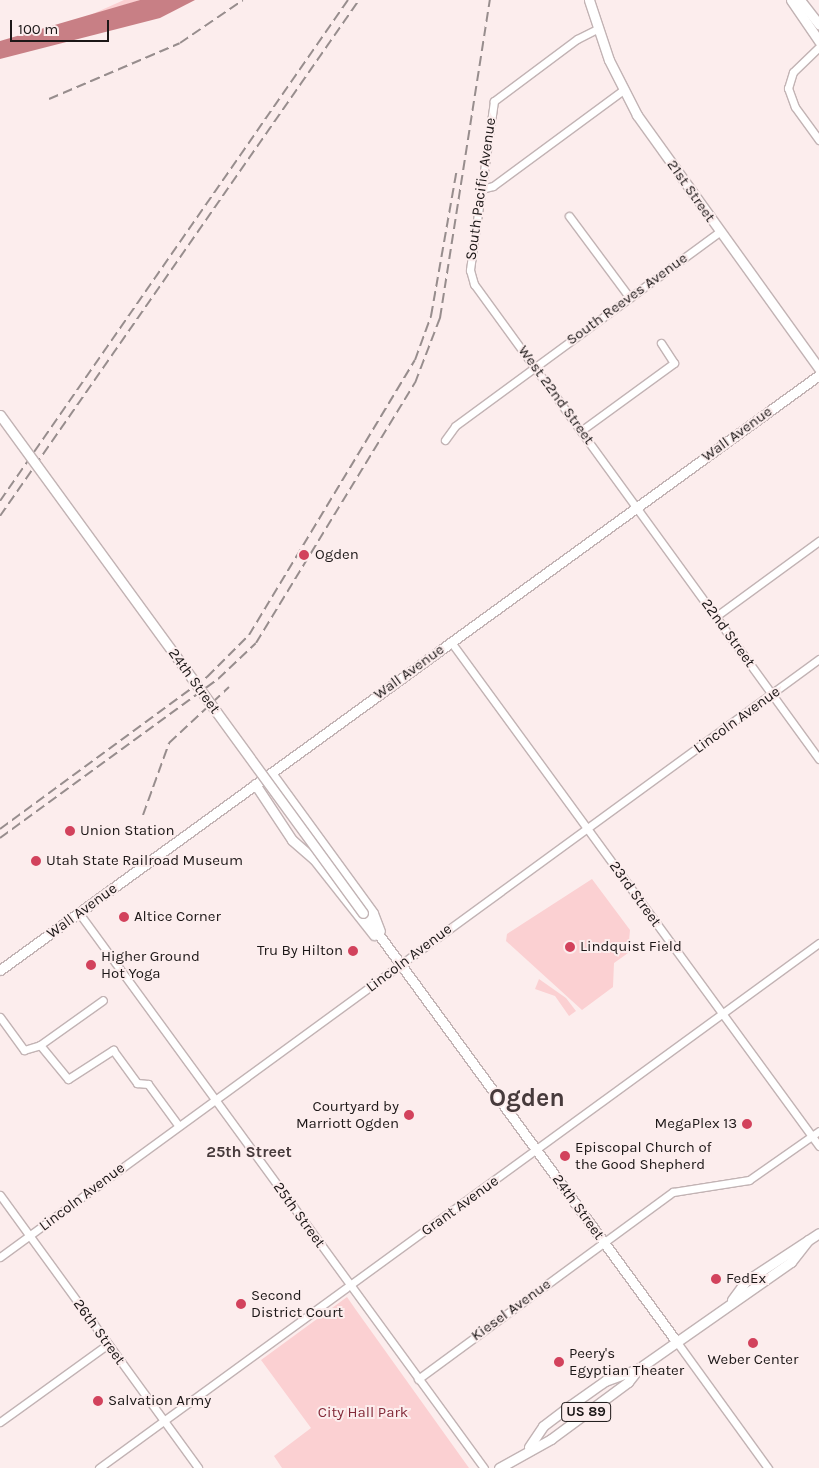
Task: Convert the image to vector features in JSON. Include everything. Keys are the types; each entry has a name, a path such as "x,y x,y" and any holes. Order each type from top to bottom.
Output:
{"main road":[{"name":"21st Street","path":"589,0 597,29 623,90 719,232 819,368"},
{"path":"791,0 819,41"},
{"path":"800,0 819,24"},
{"name":"Wall Avenue","path":"0,970 819,375"},
{"name":"24th Street","path":"0,415 676,1341"},
{"name":"24th Street","path":"271,772 373,913 387,947"},
{"name":"24th Street","path":"256,784 292,840 314,859 360,922 387,947"},
{"name":"US 89","path":"499,1468 529,1447 550,1438 628,1382 638,1369 730,1302 746,1281 819,1233"},
{"name":"US 89","path":"529,1447 542,1426 571,1405 605,1381 638,1369"}],"street":[{"name":"South Pacific Avenue","path":"474,284 470,270 494,101 576,39 597,29"},
{"path":"819,46 794,72 788,88 795,107 819,140"},
{"path":"481,189 492,186 623,90"},
{"path":"570,216 630,298"},
{"name":"South Reeves Avenue","path":"445,440 455,426 719,232"},
{"name":"West 22nd Street","path":"474,284 637,506"},
{"path":"582,430 674,363 661,343"},
{"name":"22nd Street","path":"637,506 715,617 819,759"},
{"path":"715,617 819,542"},
{"name":"23rd Street","path":"452,642 819,1146"},
{"name":"Lincoln Avenue","path":"0,1257 214,1098 819,660"},
{"name":"25th Street","path":"79,913 484,1468"},
{"name":"Grant Avenue","path":"100,1468 819,943"},
{"path":"0,1017 24,1050 40,1045 103,1000"},
{"path":"40,1045 68,1079 114,1050 137,1083 148,1084 178,1125"},
{"name":"Kiesel Avenue","path":"418,1379 673,1192 744,1182 819,1131"},
{"name":"26th Street","path":"0,1195 198,1468"},
{"name":"24th Street","path":"676,1341 768,1468"},
{"path":"0,1422 108,1344"}],"green space":[{"path":"124,0 140,0 82,19 0,41 88,16"},
{"name":"Lindquist Field","path":"592,879 630,930 628,953 614,963 613,987 582,1010 506,941 507,934"},
{"path":"539,979 566,998 576,1011 569,1016 555,996 535,989"},
{"name":"City Hall Park","path":"347,1297 469,1468 282,1468 274,1456 311,1428 261,1360"}],"shaded area":[{"path":"140,0 195,0 160,18 0,59 0,41"}],"railway":[{"path":"49,99 180,43 243,0"},
{"path":"0,501 348,0"},
{"path":"0,516 359,0"},
{"path":"0,838 218,679 256,643 415,383 440,318 490,0"},
{"path":"0,829 207,677 249,635 415,360 431,316 457,168"},
{"path":"143,815 169,743 229,687"}],"place":[{"name":"Ogden","path":"304,555"},
{"name":"Union Station","path":"70,831"},
{"name":"Utah State Railroad Museum","path":"36,861"},
{"name":"Altice Corner","path":"124,917"},
{"name":"Lindquist Field","path":"570,947"},
{"name":"Tru By Hilton","path":"353,951"},
{"name":"Higher Ground Hot Yoga","path":"91,965"},
{"name":"Courtyard by Marriott Ogden","path":"409,1115"},
{"name":"MegaPlex 13","path":"747,1124"},
{"name":"Episcopal Church of the Good Shepherd","path":"565,1156"},
{"name":"FedEx","path":"716,1279"},
{"name":"Second District Court","path":"241,1304"},
{"name":"Weber Center","path":"753,1343"},
{"name":"Peery's Egyptian Theater","path":"559,1362"},
{"name":"Salvation Army","path":"98,1401"}],"district":[{"name":"Ogden","path":"527,1098"},
{"name":"25th Street","path":"249,1152"}]}
